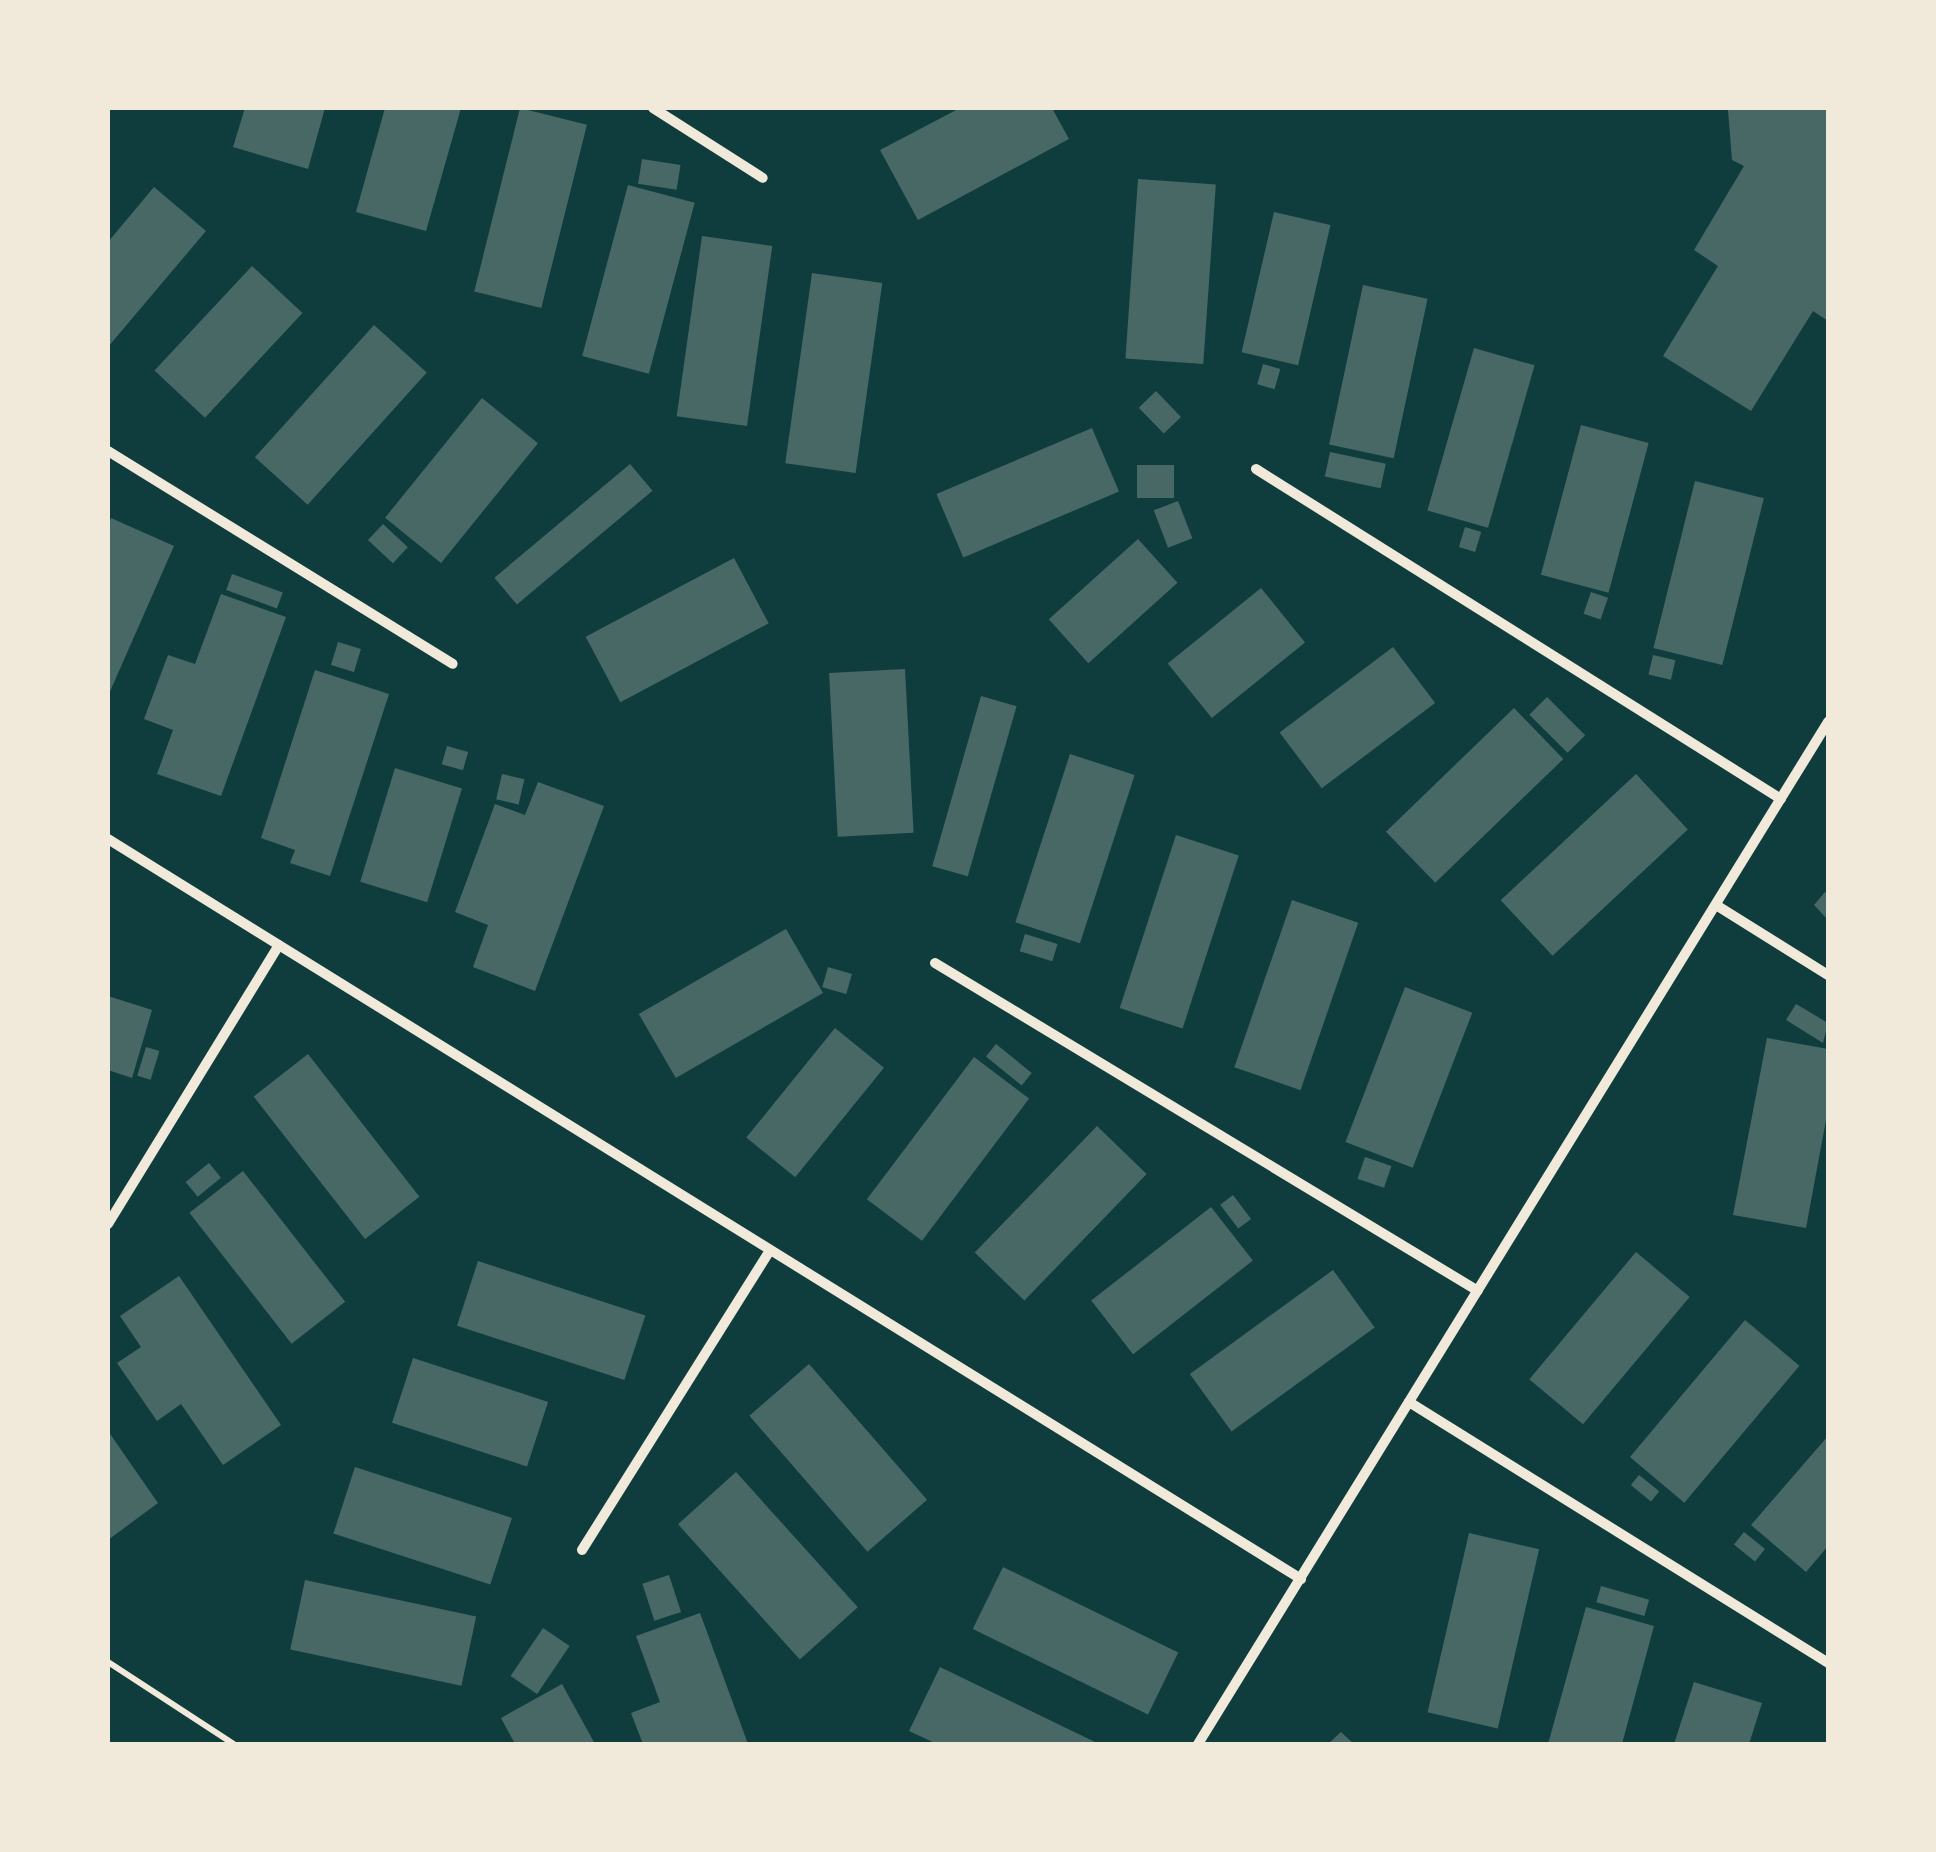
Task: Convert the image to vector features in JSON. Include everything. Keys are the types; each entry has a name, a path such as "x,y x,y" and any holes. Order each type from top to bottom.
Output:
{"street":[{"path":"654,108 764,178"},
{"path":"108,452 454,664"},
{"path":"1256,469 1781,799"},
{"path":"1198,1744 1828,722"},
{"path":"108,839 1301,1578"},
{"path":"1716,904 1828,975"},
{"path":"108,1224 279,945"},
{"path":"936,963 1478,1291"},
{"path":"582,1550 770,1250"},
{"path":"1409,1402 1828,1663"}],"path":[{"path":"108,1662 234,1744"}],"building":[{"path":"245,108 325,108 308,169 233,147"},
{"path":"385,108 461,108 426,231 356,212"},
{"path":"520,108 587,125 541,308 474,291"},
{"path":"960,108 1052,108 1069,139 918,220 880,150"},
{"path":"1828,108 1828,321 1813,311 1751,411 1663,356 1718,266 1694,250 1744,166 1732,160 1728,110"},
{"path":"642,159 681,165 677,190 638,184"},
{"path":"1138,179 1216,184 1203,364 1125,359"},
{"path":"628,185 695,203 649,374 582,356"},
{"path":"154,187 206,231 108,347 108,242"},
{"path":"1274,212 1331,225 1298,365 1242,352"},
{"path":"702,236 772,246 747,426 677,416"},
{"path":"252,266 302,313 205,418 154,371"},
{"path":"812,273 882,283 856,473 785,463"},
{"path":"1363,285 1428,299 1394,458 1329,444"},
{"path":"374,325 427,373 308,505 255,457"},
{"path":"1474,348 1535,365 1488,528 1427,510"},
{"path":"1263,364 1280,369 1275,389 1257,384"},
{"path":"1156,391 1181,417 1164,434 1139,408"},
{"path":"482,398 538,443 441,563 385,518"},
{"path":"1581,425 1649,443 1608,593 1541,575"},
{"path":"1092,428 1119,492 963,558 936,494"},
{"path":"1330,452 1386,464 1381,488 1325,476"},
{"path":"630,464 652,491 517,605 494,578"},
{"path":"1137,465 1174,465 1174,498 1137,498"},
{"path":"1695,481 1764,498 1722,665 1653,648"},
{"path":"1178,501 1192,538 1168,548 1154,510"},
{"path":"111,518 174,546 108,696 108,526"},
{"path":"383,524 408,547 393,563 368,540"},
{"path":"1465,527 1481,532 1475,552 1459,547"},
{"path":"1138,539 1177,583 1088,663 1049,619"},
{"path":"734,558 769,623 620,702 586,637"},
{"path":"232,574 283,592 277,608 226,590"},
{"path":"1261,588 1305,642 1212,718 1168,664"},
{"path":"1591,592 1608,598 1601,620 1584,614"},
{"path":"221,594 286,617 221,796 157,774 173,730 144,719 168,655 195,664"},
{"path":"338,642 361,649 354,672 331,665"},
{"path":"1393,647 1435,703 1322,788 1280,732"},
{"path":"1653,655 1675,660 1671,680 1649,674"},
{"path":"905,669 914,833 838,837 829,673"},
{"path":"315,670 389,694 330,876 290,863 295,850 261,838"},
{"path":"981,696 1017,706 968,876 932,866"},
{"path":"1547,697 1585,735 1568,753 1529,715"},
{"path":"1514,708 1563,759 1435,883 1386,832"},
{"path":"447,746 468,752 463,770 442,764"},
{"path":"1070,754 1135,775 1080,943 1015,922"},
{"path":"395,768 462,788 427,902 360,882"},
{"path":"502,774 524,779 519,805 496,799"},
{"path":"1636,774 1688,830 1553,956 1501,900"},
{"path":"538,782 604,806 535,991 473,967 488,925 455,912 495,804 525,815"},
{"path":"1176,835 1239,855 1183,1028 1120,1008"},
{"path":"1825,892 1828,895 1828,920 1814,905"},
{"path":"1292,900 1358,923 1301,1090 1234,1067"},
{"path":"786,929 823,993 676,1078 639,1014"},
{"path":"1025,934 1058,944 1052,961 1020,951"},
{"path":"828,967 852,974 846,994 822,987"},
{"path":"1405,987 1472,1013 1413,1168 1346,1142"},
{"path":"108,996 152,1010 132,1078 108,1070"},
{"path":"1796,1004 1828,1023 1823,1043 1786,1020"},
{"path":"835,1028 884,1068 795,1177 746,1138"},
{"path":"1767,1038 1828,1049 1828,1109 1806,1228 1733,1215"},
{"path":"996,1044 1032,1073 1022,1085 986,1056"},
{"path":"146,1047 159,1051 151,1080 137,1076"},
{"path":"308,1054 419,1197 365,1239 254,1096"},
{"path":"974,1057 1029,1099 922,1241 867,1199"},
{"path":"1097,1126 1147,1174 1024,1301 975,1253"},
{"path":"1365,1157 1391,1166 1384,1188 1358,1179"},
{"path":"209,1163 221,1178 198,1197 186,1182"},
{"path":"243,1171 345,1302 292,1344 189,1213"},
{"path":"1233,1195 1251,1219 1238,1229 1220,1205"},
{"path":"1211,1207 1253,1261 1133,1354 1091,1301"},
{"path":"1636,1252 1690,1297 1583,1424 1529,1379"},
{"path":"478,1261 645,1315 624,1380 457,1326"},
{"path":"1333,1270 1375,1327 1232,1431 1190,1374"},
{"path":"179,1276 281,1425 223,1465 181,1404 157,1421 117,1363 141,1347 120,1316"},
{"path":"1745,1320 1799,1366 1684,1503 1630,1457"},
{"path":"413,1358 548,1402 527,1467 392,1423"},
{"path":"809,1364 927,1500 867,1552 749,1416"},
{"path":"108,1431 158,1503 108,1540"},
{"path":"1828,1436 1828,1546 1806,1572 1751,1525"},
{"path":"355,1467 512,1518 490,1585 333,1534"},
{"path":"736,1472 858,1607 800,1659 678,1524"},
{"path":"1639,1475 1659,1491 1651,1501 1631,1485"},
{"path":"1744,1532 1765,1549 1755,1561 1734,1544"},
{"path":"1469,1533 1539,1549 1498,1728 1428,1712"},
{"path":"1003,1567 1178,1652 1148,1714 973,1629"},
{"path":"669,1575 681,1612 654,1621 642,1584"},
{"path":"305,1580 476,1616 461,1686 290,1649"},
{"path":"1601,1586 1649,1600 1644,1616 1596,1602"},
{"path":"1586,1607 1654,1626 1622,1744 1548,1744"},
{"path":"700,1613 748,1744 643,1744 631,1713 660,1702 636,1636"},
{"path":"543,1628 570,1646 537,1694 511,1676"},
{"path":"940,1667 1095,1742 937,1744 909,1731"},
{"path":"1694,1682 1762,1703 1749,1744 1674,1744"},
{"path":"562,1684 595,1744 515,1744 501,1718"},
{"path":"1341,1732 1354,1744 1328,1744"}]}
